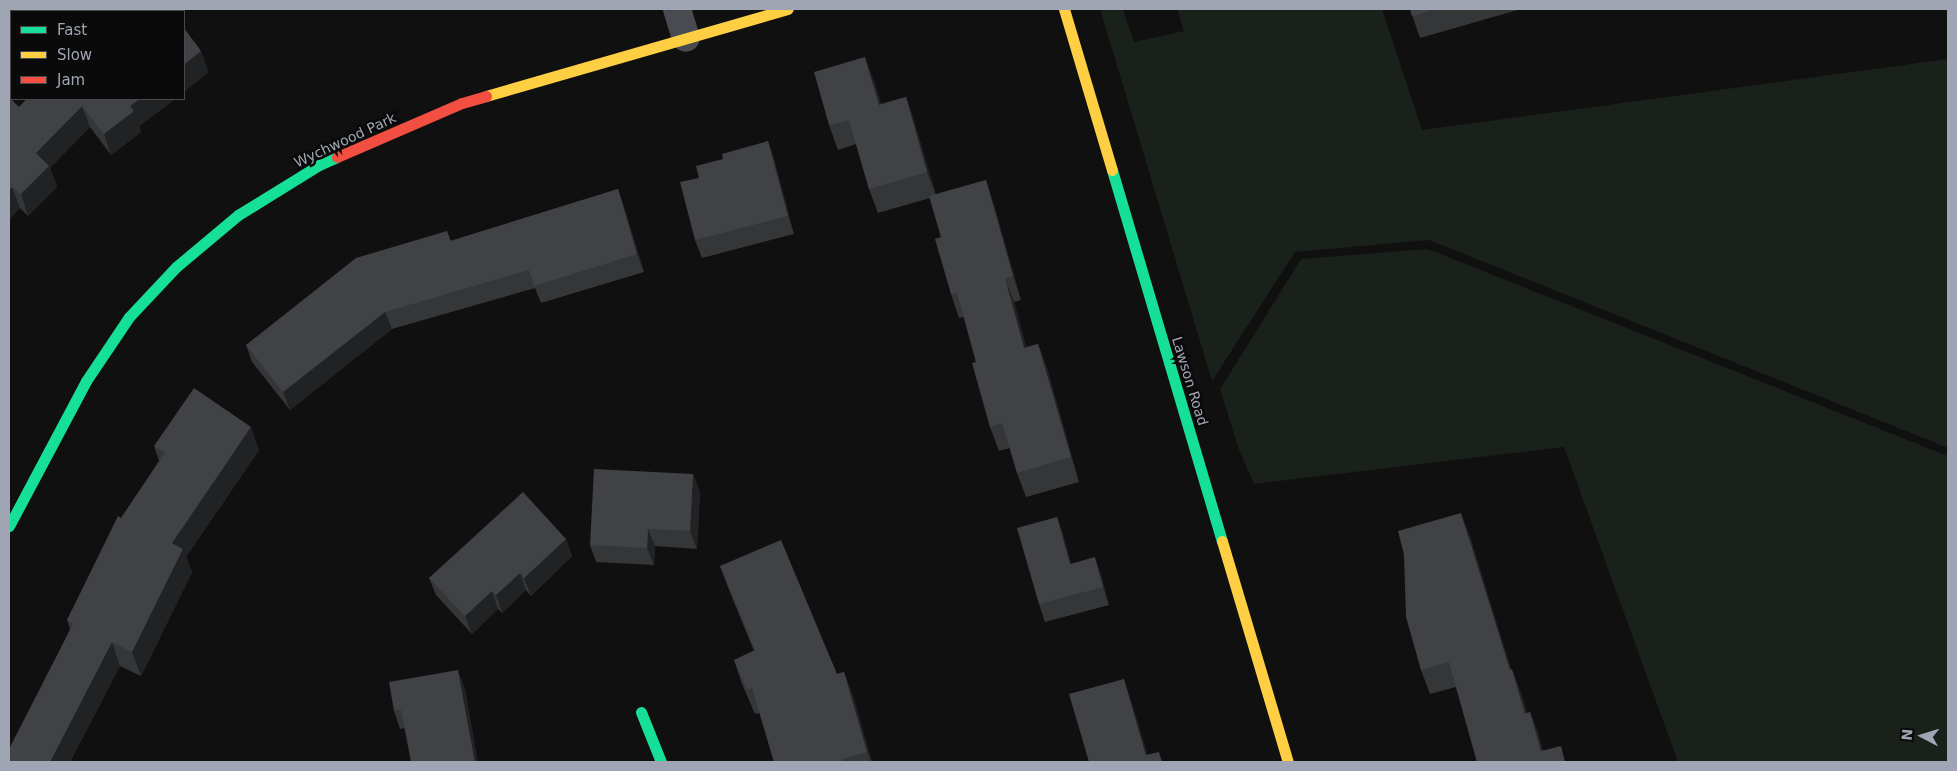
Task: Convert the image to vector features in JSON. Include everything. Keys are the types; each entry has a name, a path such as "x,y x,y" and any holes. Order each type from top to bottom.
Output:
{"street":[{"path":"677,9 686,38"},
{"name":"Wychwood Park","path":"9,526 86,381 128,317 176,267 238,215 320,165 462,103 788,9"},
{"name":"Lawson Road","path":"1064,9 1288,762"},
{"path":"641,712 661,762"}],"shaded area":[{"path":"1100,9 1123,9 1134,42 1184,31 1177,9 1382,9 1422,130 1948,59 1948,448 1429,240 1295,252 1212,381"},
{"path":"1428,249 1948,456 1948,762 1678,762 1564,447 1254,484 1239,450 1220,389 1301,259"}],"building":[{"path":"1410,9 1435,9 1412,16"},
{"path":"185,29 201,51 185,64"},
{"path":"865,57 879,105 906,97 927,172 869,189 849,120 829,125 814,72"},
{"path":"9,97 19,107 26,100 139,100 130,106 134,111 104,134 82,106 36,153 49,166 21,194 12,187 9,191"},
{"path":"768,141 788,216 695,240 680,182 699,178 696,166 723,159 722,154"},
{"path":"986,180 1013,276 1005,278 1024,348 1038,344 1071,457 1017,473 1002,423 990,427 972,363 976,362 957,293 951,294 935,239 941,237 929,196"},
{"path":"618,189 637,254 534,286 529,270 385,312 283,392 246,345 356,258 447,231 450,241"},
{"path":"194,388 251,427 172,543 183,549 132,652 112,642 50,762 9,762 9,749 73,624 67,620 118,516 121,518 165,453 154,446"},
{"path":"594,469 693,474 690,531 648,529 647,548 590,545"},
{"path":"523,492 566,539 524,578 520,573 496,595 492,591 465,616 429,578"},
{"path":"1461,513 1525,714 1530,712 1541,751 1561,746 1565,762 1477,762 1449,662 1421,670 1406,617 1404,555 1398,531"},
{"path":"1057,517 1070,564 1095,557 1103,587 1039,604 1017,528"},
{"path":"781,540 837,674 844,672 867,752 842,759 843,762 774,762 752,688 747,690 734,660 755,650 720,566"},
{"path":"458,670 475,762 411,762 401,710 394,711 389,682"},
{"path":"1124,679 1146,755 1159,752 1162,762 1089,762 1069,694"}],"traffic: fast":[{"path":"9,526 86,381 129,317 176,267 238,215 319,165 337,157"},
{"path":"1112,170 1222,541"},
{"path":"641,712 661,762"}],"traffic: slow":[{"path":"486,96 788,9"},
{"path":"1064,9 1112,170"},
{"path":"1222,541 1288,762"}],"traffic: jam":[{"path":"337,157 462,103 486,96"}]}
